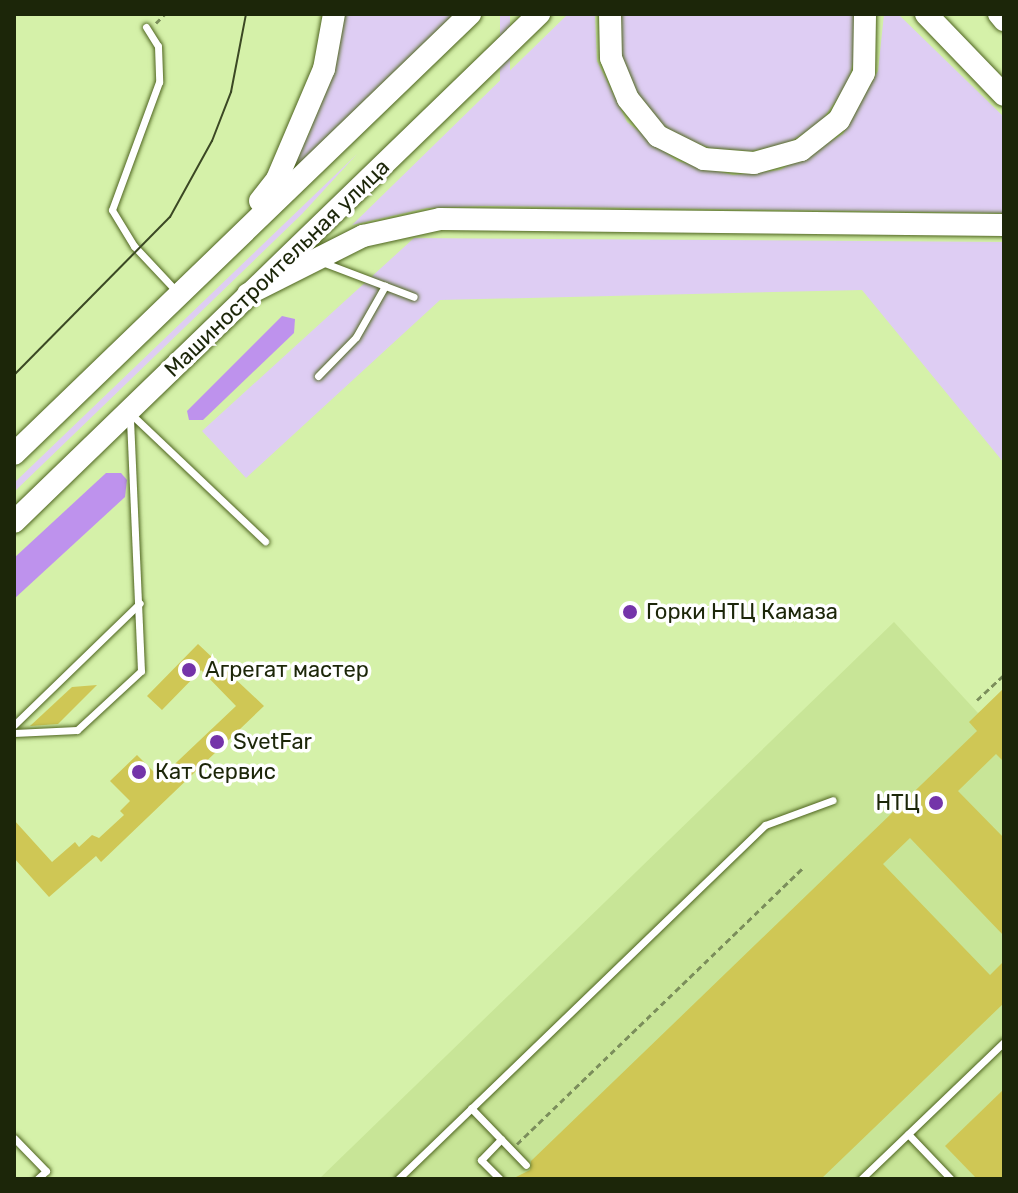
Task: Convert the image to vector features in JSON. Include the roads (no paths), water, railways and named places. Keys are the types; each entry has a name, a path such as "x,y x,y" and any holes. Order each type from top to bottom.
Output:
{"main road":[{"path":"212,263 277,179 324,69 334,14"},
{"path":"14,454 470,14"},
{"name":"Машиностроительная улица","path":"14,522 539,14"},
{"path":"610,14 611,58 628,99 658,136 704,159 754,163 801,150 839,120 864,73 865,14"},
{"path":"926,14 1004,95"},
{"path":"999,14 1004,20"},
{"path":"248,294 363,236 440,219 1004,225"}],"lane":[{"path":"146,27 158,46 159,82 112,210 134,246 180,294"},
{"path":"316,260 414,297"},
{"path":"318,376 356,337 385,286"},
{"path":"130,413 265,541"},
{"path":"14,733 77,730 141,671 130,413"},
{"path":"14,725 140,603"},
{"path":"398,1179 765,825 833,800"},
{"path":"861,1179 1004,1042"},
{"path":"471,1108 526,1165"},
{"path":"908,1134 951,1179"},
{"path":"14,1138 46,1171 37,1179"},
{"path":"500,1179 481,1160 501,1139"}],"tram line":[{"path":"14,375 170,217 212,141 231,92 246,14"}],"place":[{"name":"Горки НТЦ Камаза","path":"630,612"},
{"name":"Агрегат мастер","path":"189,670"},
{"name":"SvetFar","path":"217,742"},
{"name":"Кат Сервис","path":"139,772"},
{"name":"НТЦ","path":"936,803"}]}
